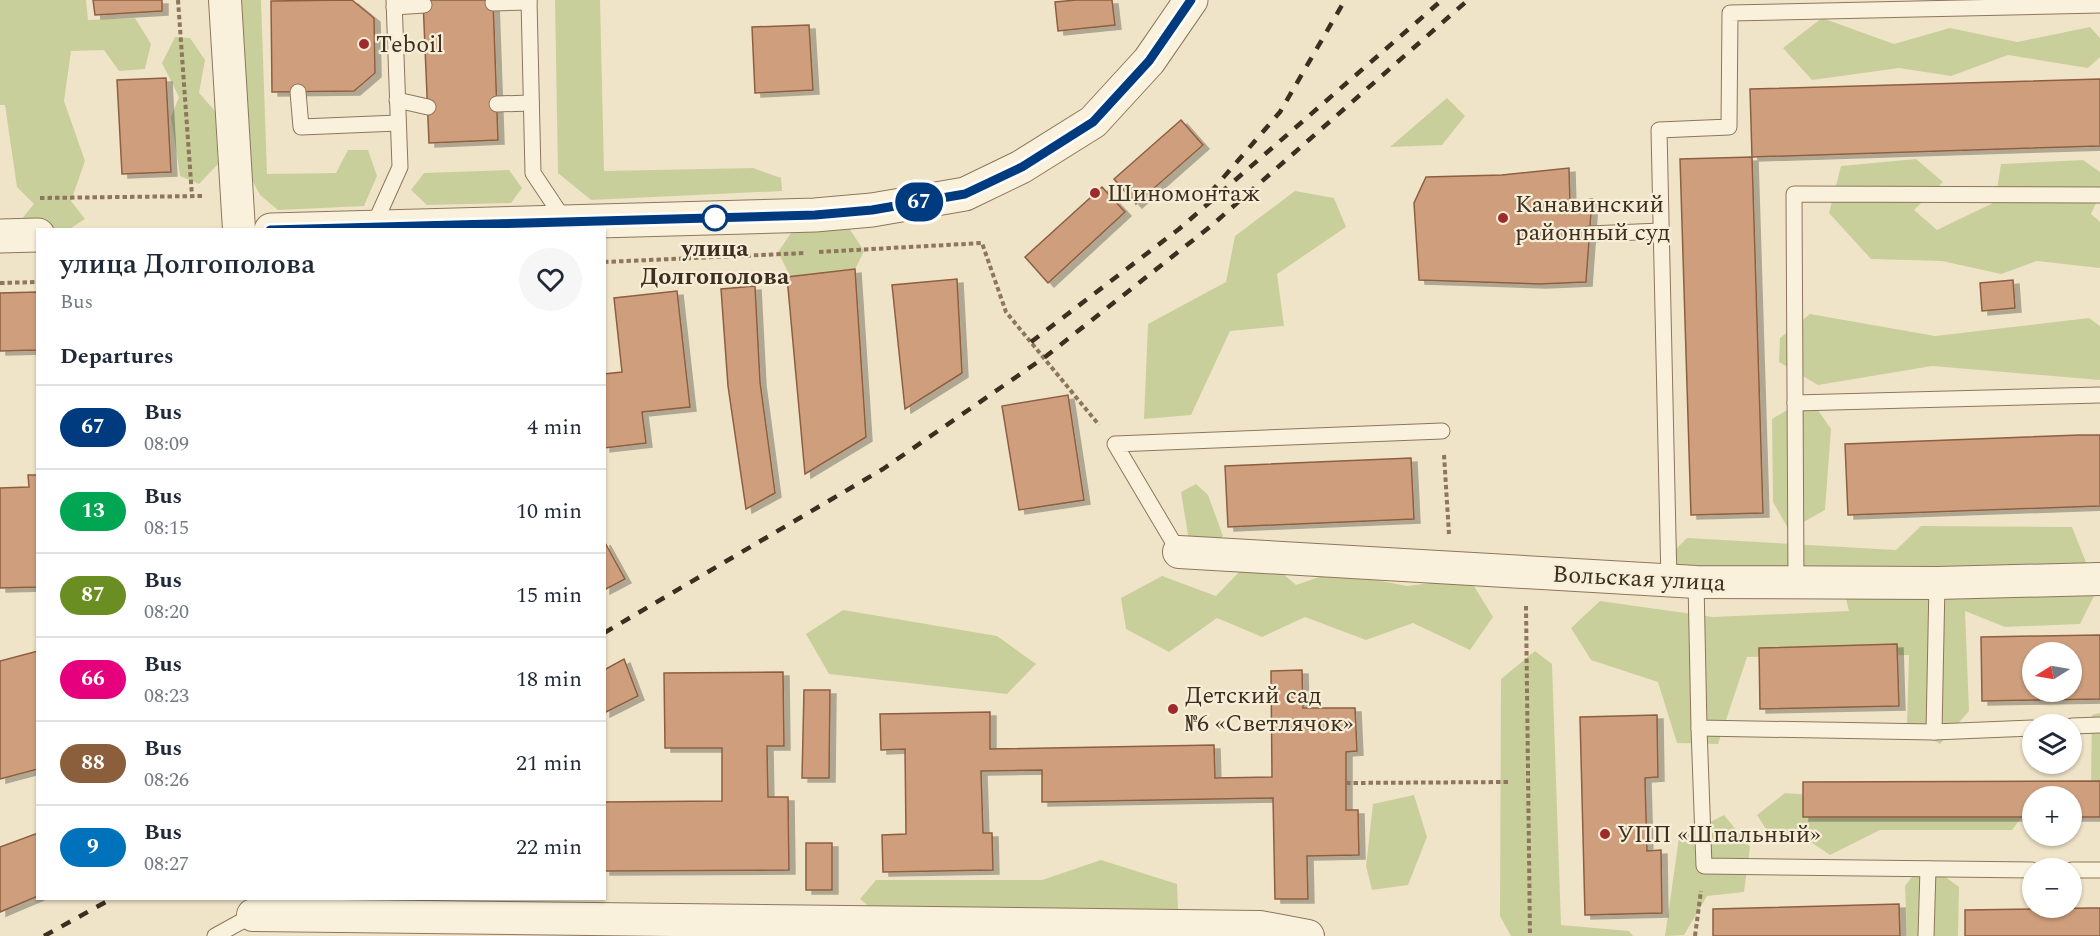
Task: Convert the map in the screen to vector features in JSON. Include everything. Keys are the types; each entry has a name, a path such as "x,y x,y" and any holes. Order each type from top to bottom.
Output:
{"street":[{"path":"225,0 239,228"},
{"path":"1149,61 1165,11 1164,0"},
{"path":"339,228 815,215 872,210 965,194 1022,167 1093,122 1149,61 1191,0"},
{"path":"0,236 36,235"},
{"name":"Вольская улица","path":"1179,552 1682,582 1937,583 2100,579"},
{"path":"253,915 1186,931 1260,927 1308,936"}],"lane":[{"path":"493,3 529,1 532,173 565,221"},
{"path":"373,227 400,167 394,3 424,6"},
{"path":"2022,870 1704,866 1699,728 1682,582 1662,231 1659,130 1729,127 1730,6 2100,4"},
{"path":"298,92 301,127 398,123"},
{"path":"397,100 428,106"},
{"path":"497,104 531,102"},
{"path":"1796,584 1794,194 2100,195"},
{"path":"1589,234 1662,231"},
{"path":"1795,403 2100,395"},
{"path":"1179,552 1115,444 1442,431"},
{"path":"1934,732 1937,583"},
{"path":"2082,726 2100,725"},
{"path":"1699,728 1934,732 2022,728"},
{"path":"1926,936 1928,869"},
{"path":"2082,870 2100,870"},
{"path":"215,936 253,915"}],"path":[{"path":"178,0 192,196"},
{"path":"36,198 237,195"},
{"path":"982,243 1006,312 1115,444"},
{"path":"0,283 36,282"},
{"path":"1442,431 1452,568"},
{"path":"1526,572 1530,936"},
{"path":"1347,783 1510,782"},
{"path":"1695,936 1704,866"}],"green space":[{"path":"0,0 86,0 88,20 135,18 151,44 145,69 119,71 104,50 71,51 64,101 85,161 71,201 85,219 71,228 32,229 20,221 34,204 17,187 5,105 0,105"},
{"path":"241,0 261,0 267,174 336,173 348,150 368,150 377,176 364,206 278,210 260,195 249,174"},
{"path":"555,0 600,0 604,171 753,168 781,178 782,191 591,200 558,173"},
{"path":"1822,18 1894,44 1950,28 2017,42 2090,27 2100,38 2100,57 2088,68 2008,55 1951,76 1899,68 1812,80 1783,48"},
{"path":"175,37 190,38 205,60 199,93 215,111 218,164 199,184 180,176 171,117 179,97 162,63"},
{"path":"1447,98 1465,116 1442,145 1390,147"},
{"path":"1916,159 1943,182 1914,210 1937,230 1995,202 2001,164 2083,160 2100,172 2100,194 2091,214 2100,222 2100,268 2037,261 2001,274 1942,261 1871,259 1829,213 1841,166"},
{"path":"509,170 522,188 511,203 427,205 411,190 424,173"},
{"path":"1295,191 1334,198 1346,227 1277,274 1284,326 1230,331 1191,415 1144,419 1148,324 1226,282 1235,236"},
{"path":"847,225 864,251 850,280 795,286 778,252 796,226"},
{"path":"1810,314 1935,336 2089,318 2100,326 2100,380 1932,366 1818,385 1779,362 1780,338"},
{"path":"1809,397 1831,429 1825,510 1789,530 1773,502 1772,419"},
{"path":"1196,484 1208,495 1223,536 1210,551 1190,547 1181,492"},
{"path":"1921,526 2072,527 2097,590 2080,624 2005,627 1965,611 1969,711 1940,744 1907,723 1909,655 1747,657 1718,744 1677,743 1658,682 1591,660 1571,628 1600,601 1713,617 1849,611 1840,574 1685,577 1661,564 1687,538 1896,550"},
{"path":"1273,565 1296,585 1334,572 1407,586 1469,578 1493,617 1470,650 1413,623 1366,640 1305,617 1262,637 1217,618 1169,652 1126,629 1121,598 1162,576 1216,596 1243,568"},
{"path":"843,610 997,636 1036,664 1007,694 829,674 806,634"},
{"path":"1535,651 1552,664 1561,925 1629,931 1633,936 1511,936 1500,916 1501,679"},
{"path":"2100,713 2100,787 2091,785 2092,715"},
{"path":"1785,793 1877,800 2022,804 2022,817 2012,830 1880,830 1830,855 1799,834 1771,837 1757,815"},
{"path":"1414,795 1427,837 1408,885 1372,890 1366,866 1373,804"},
{"path":"1724,815 1750,847 1744,892 1707,896 1684,935 1665,936 1679,838"},
{"path":"1101,860 1177,884 1178,909 1155,930 1069,908 879,915 860,899 876,880 1042,880"},
{"path":"1924,861 1959,887 1958,936 1907,936 1905,886"}],"building":[{"path":"93,0 162,0 162,11 95,15"},
{"path":"352,0 374,18 375,73 354,91 272,92 271,1"},
{"path":"423,0 493,0 498,140 429,143"},
{"path":"1112,0 1115,25 1058,31 1055,2"},
{"path":"809,25 813,90 755,93 752,27"},
{"path":"166,78 171,172 122,174 117,80"},
{"path":"2100,79 2100,146 1752,157 1750,89"},
{"path":"1181,120 1203,145 1136,204 1114,179"},
{"path":"1752,157 1763,513 1691,515 1680,159"},
{"name":"Канавинский районный суд","path":"1569,168 1570,203 1592,199 1586,282 1540,284 1419,280 1414,203 1426,177 1502,175"},
{"path":"1102,187 1125,212 1048,283 1025,257"},
{"path":"855,269 866,437 805,474 787,277"},
{"path":"957,279 962,373 905,409 892,285"},
{"path":"2013,280 2015,308 1982,311 1980,283"},
{"path":"755,286 760,382 775,493 746,509 728,386 721,289"},
{"path":"677,291 690,407 642,412 646,443 606,448 606,374 622,372 614,298"},
{"path":"36,292 36,350 0,351 0,293"},
{"path":"1068,395 1084,500 1019,510 1002,406"},
{"path":"2100,435 2100,506 1848,515 1845,444"},
{"path":"1411,458 1414,519 1228,527 1225,466"},
{"path":"28,475 36,475 36,587 0,588 0,488 29,487"},
{"path":"606,545 625,579 606,589"},
{"path":"2100,635 2100,699 2082,699 2082,642 2022,642 2022,700 1982,701 1981,637"},
{"path":"1897,644 1899,706 1760,709 1759,648"},
{"path":"36,652 36,770 0,779 0,661"},
{"path":"624,659 638,696 606,712 606,669"},
{"path":"1302,670 1303,708 1355,708 1357,751 1346,752 1346,810 1358,810 1359,855 1307,856 1308,899 1275,899 1273,798 1042,802 1042,770 981,771 983,833 992,833 993,870 883,872 882,835 906,834 905,749 881,750 880,714 990,712 990,749 1214,745 1215,778 1272,777 1271,671"},
{"path":"783,672 784,746 767,746 768,797 788,797 789,870 606,871 606,802 722,801 722,748 665,748 664,673"},
{"path":"804,690 830,690 829,778 802,778"},
{"path":"1657,715 1658,777 1645,778 1647,851 1661,850 1662,913 1585,915 1580,717"},
{"path":"2100,781 2100,817 2082,817 2082,786 2022,786 2022,817 1803,817 1803,782"},
{"path":"36,834 36,897 0,912 0,847"},
{"path":"806,843 832,843 832,890 806,890"},
{"path":"1899,904 1900,936 1713,936 1713,909"},
{"path":"2082,908 2100,908 2100,936 1965,936 1965,910 2022,909 2022,918 2082,918"}],"railway":[{"path":"1210,193 1280,112 1345,0"},
{"path":"1031,342 1179,229 1442,0"},
{"path":"606,632 883,469 1045,357 1211,226 1468,0"},
{"path":"44,936 109,900"}],"bus line":[{"name":"67","path":"338,228 815,215 872,210 965,194 1022,167 1093,122 1149,61 1191,0"}],"place":[{"name":"Teboil","path":"364,44"},
{"name":"Шиномонтаж","path":"1095,193"},
{"name":"улица Долгополова","path":"715,218"},
{"name":"Канавинский районный суд","path":"1503,218"},
{"name":"Детский сад №6 «Светлячок»","path":"1173,709"},
{"name":"УПП «Шпальный»","path":"1605,834"}]}
